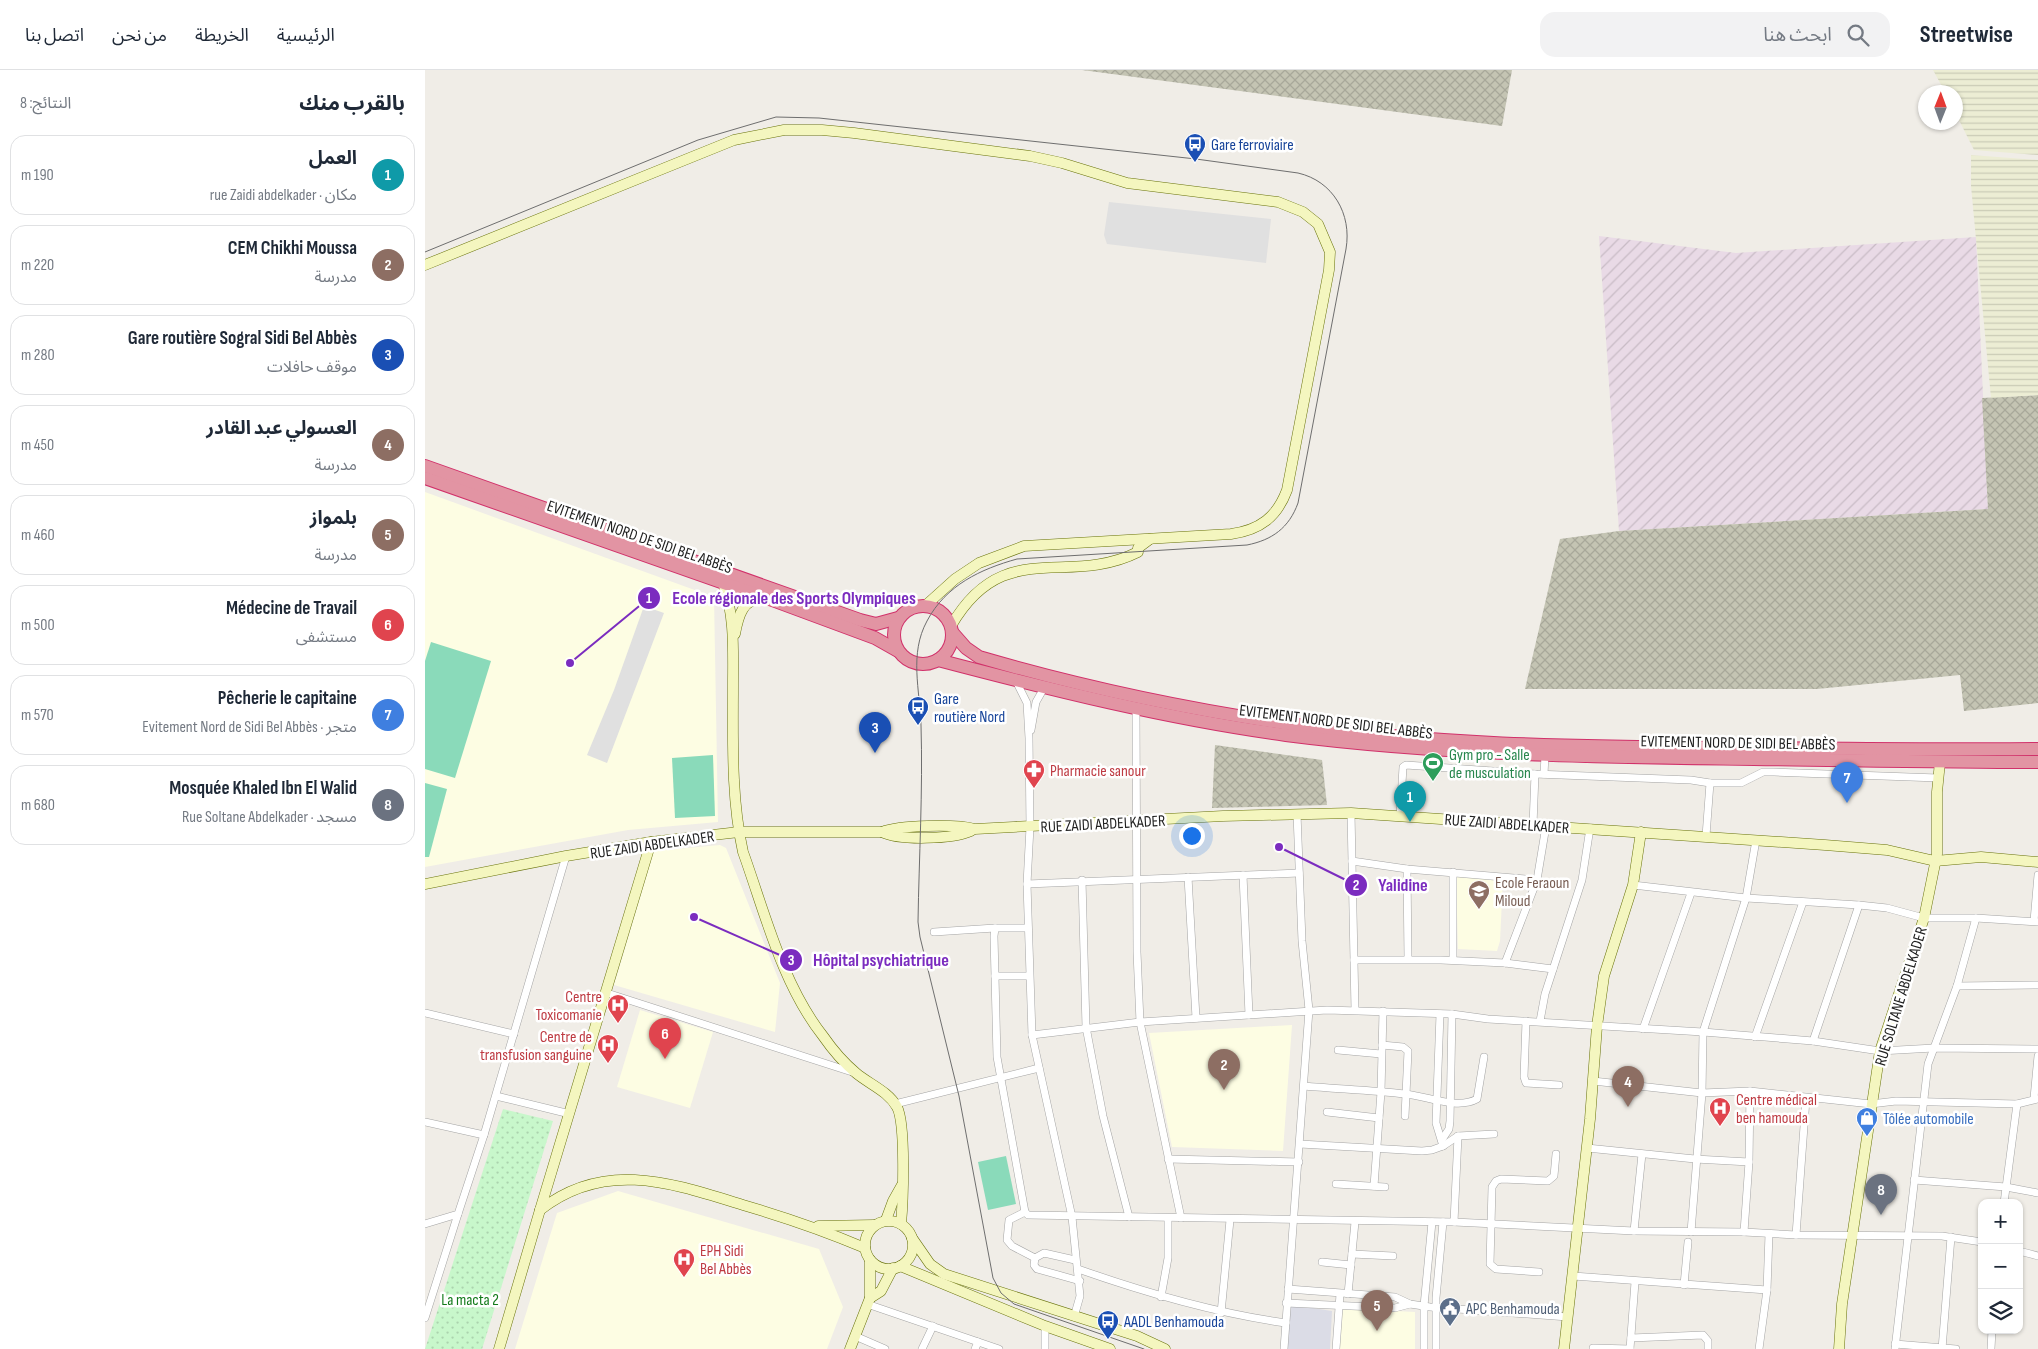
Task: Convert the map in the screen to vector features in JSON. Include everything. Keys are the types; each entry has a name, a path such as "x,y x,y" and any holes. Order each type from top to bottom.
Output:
{"highway":[{"name":"EVITEMENT NORD DE SIDI BEL ABBÈS","path":"425,466 860,620 876,624 898,618"},
{"name":"EVITEMENT NORD DE SIDI BEL ABBÈS","path":"425,478 775,601 875,638 898,651"},
{"path":"915,606 925,606 942,613 951,629 949,648 938,660 923,664 907,660 898,651 893,638 898,618 905,611 915,606"},
{"name":"EVITEMENT NORD DE SIDI BEL ABBÈS","path":"951,629 962,644 979,658 1075,683 1283,723 1350,731 1570,747 2038,749"},
{"name":"EVITEMENT NORD DE SIDI BEL ABBÈS","path":"938,660 1044,688 1136,708 1284,734 1349,742 1545,756 2038,762"}],"main road":[{"path":"425,265 728,143 755,135 784,130 822,130 854,133 1011,153 1062,163 1127,183 1278,202 1292,206 1318,224 1327,242 1330,262 1292,468 1281,504 1263,524 1244,532 1150,539 1035,544 1010,550 965,572 925,606"},
{"path":"951,629 963,606 979,589 1005,575 1036,568 1098,564 1125,558 1138,552 1138,548 1150,539"},
{"path":"1123,540 1125,558"},
{"path":"723,583 728,600 733,642 733,729 739,832 743,852 791,981 823,1037 855,1073 887,1095 895,1104 901,1120 901,1224"},
{"path":"733,642 738,619 744,607 757,599 775,601"},
{"name":"RUE SOLTANE ABDELKADER","path":"1839,1349 1842,1304 1880,1051 1924,918 1935,861 1940,762"},
{"name":"RUE ZAIDI ABDELKADER","path":"426,887 565,856 651,842 739,832 882,832 895,837 919,838 956,834 975,829 1297,814 1400,816 1706,836 1887,850 1935,861 1981,858 2038,862"},
{"path":"1564,1349 1587,1148 1597,1026 1604,976 1633,885 1641,832"},
{"path":"499,1349 651,842"},
{"path":"540,1210 558,1196 582,1186 608,1181 635,1179 675,1185 809,1225 865,1248"},
{"path":"886,1220 893,1201 902,1185"},
{"path":"809,1225 874,1225 886,1220 901,1224 930,1264 944,1274 1137,1336 1165,1349"},
{"path":"850,1349 869,1301 870,1260 865,1248 866,1235 874,1225"},
{"path":"869,1301 881,1292 897,1267 911,1254 912,1238"},
{"path":"870,1260 880,1267 897,1267 1045,1326 1110,1349"}],"street":[{"path":"1015,680 1027,703 1029,738 1030,827 1027,884 1032,1035 1071,1217 1075,1260 1080,1281 1080,1302 1074,1317"},
{"path":"1029,738 1036,702 1044,688"},
{"path":"1136,708 1137,952 1140,1022 1181,1218"},
{"path":"1544,774 1545,756"},
{"path":"1400,816 1403,767 1406,765 1535,774 1691,780 1710,783 1741,783 1763,772 1938,778"},
{"path":"1533,825 1535,774"},
{"path":"1706,836 1710,783"},
{"path":"1283,1349 1299,1162 1309,1010 1302,942 1297,814"},
{"path":"1351,814 1355,1010"},
{"path":"1505,963 1537,880 1546,826"},
{"path":"1539,1021 1553,969 1583,880 1590,828"},
{"path":"1691,1232 1695,1159 1702,1093 1703,1032 1746,898 1756,840"},
{"path":"425,1318 457,1214 485,1135 565,856"},
{"path":"1352,861 1407,869 1537,880"},
{"path":"1407,869 1408,959"},
{"path":"1453,872 1453,960"},
{"path":"1027,884 1082,880 1299,873"},
{"path":"1243,875 1249,1015"},
{"path":"1633,885 1746,898 1887,908 1924,918 2036,921 2038,875"},
{"path":"1188,877 1196,1018"},
{"path":"1082,880 1086,1028 1103,1116 1129,1216"},
{"path":"1643,1029 1691,892"},
{"path":"1755,1037 1803,902"},
{"path":"1813,1040 1859,905"},
{"path":"1956,1349 1895,1347 1928,1064 1957,986 1976,918"},
{"path":"995,928 997,1057 1003,1078 1025,1212"},
{"path":"934,932 1028,928"},
{"path":"1355,960 1453,960 1505,963 1553,969"},
{"path":"995,976 1029,976"},
{"path":"1957,986 2038,986"},
{"path":"607,993 855,1073"},
{"path":"1032,1035 1140,1022 1196,1018 1309,1010 1383,1010 1452,1014 1488,1019 1813,1040 1880,1051 1934,1048 2038,1049"},
{"path":"1374,1186 1381,1092 1383,1010"},
{"path":"425,1013 514,1034"},
{"path":"1440,1014 1437,1130 1443,1142"},
{"path":"1443,1142 1449,1130 1452,1014"},
{"path":"1526,1021 1524,1077 1526,1083 1559,1085"},
{"path":"1382,1045 1407,1049 1405,1116"},
{"path":"1338,1050 1381,1054"},
{"path":"1593,1081 1702,1093 1750,1091 1806,1099 1871,1104 1896,1101 2017,1104 2036,1098 2038,1056"},
{"path":"1304,1086 1407,1094 1437,1100 1470,1102 1477,1099 1484,1057"},
{"path":"895,1104 1039,1068"},
{"path":"1744,1232 1749,1162 1750,1091"},
{"path":"496,1096 570,1114"},
{"path":"1797,1236 1806,1099"},
{"path":"2004,1199 2017,1104"},
{"path":"1327,1112 1379,1118"},
{"path":"425,1122 485,1135"},
{"path":"1300,1144 1376,1149 1432,1150 1443,1142 1457,1136 1494,1134"},
{"path":"1454,1222 1457,1136"},
{"path":"1587,1148 1695,1159 1749,1162"},
{"path":"1539,1272 1493,1268 1490,1264 1494,1183 1501,1180 1548,1182 1554,1176 1556,1154"},
{"path":"1634,1231 1641,1154"},
{"path":"1168,1159 1299,1162"},
{"path":"1915,1180 2006,1187 2038,1193"},
{"path":"1337,1184 1385,1186"},
{"path":"1025,1212 1034,1217 1129,1216 1230,1220 1454,1222 1634,1231 1744,1232 1797,1236 1951,1237 1978,1241"},
{"path":"1025,1212 1009,1220 1007,1240 1012,1246 1035,1258"},
{"path":"425,1224 457,1214"},
{"path":"1161,1297 1168,1258 1168,1218"},
{"path":"1221,1313 1230,1220"},
{"path":"1336,1349 1340,1306 1351,1265 1355,1222"},
{"path":"1424,1349 1424,1306 1432,1222"},
{"path":"1436,1349 1436,1307 1443,1222"},
{"path":"1759,1349 1767,1290 1769,1234"},
{"path":"1943,1348 1951,1237"},
{"path":"1684,1285 1688,1242"},
{"path":"2023,1252 2038,1256"},
{"path":"1035,1258 1044,1253 1075,1260"},
{"path":"1352,1254 1393,1256"},
{"path":"1035,1258 1037,1269 1080,1281"},
{"path":"1322,1262 1351,1265"},
{"path":"1078,1269 1161,1297 1221,1313 1286,1323"},
{"path":"1573,1276 1635,1282 1767,1290"},
{"path":"1593,1348 1630,1349 1635,1282"},
{"path":"1288,1289 1395,1297 1410,1304 1424,1306 1569,1317"},
{"path":"869,1301 933,1326 977,1346 999,1349"},
{"path":"1286,1303 1395,1308 1410,1304"},
{"path":"922,1349 933,1326"},
{"path":"1045,1326 1045,1349"},
{"path":"1991,1349 1992,1334"},
{"path":"1631,1338 1703,1335 1708,1341 1708,1349"},
{"path":"855,1336 885,1349"}],"shaded area":[{"path":"1082,70 1512,70 1502,126"},
{"path":"1933,70 2038,70 2038,155 1974,150 1963,128 1963,85 1941,85"},
{"path":"1971,155 2038,160 2038,395 1991,398 1971,186"},
{"path":"1109,202 1271,219 1266,263 1107,244 1104,235"},
{"path":"1599,236 1736,253 1976,237 1988,509 1619,531"},
{"path":"2038,395 2038,703 1964,711 1960,675 1817,689 1525,689 1560,539 1619,531 1988,509 1982,398"},
{"path":"425,492 714,597 718,822 628,830 425,867"},
{"path":"644,606 664,613 607,763 587,755 614,690"},
{"path":"1215,745 1322,760 1327,805 1212,808"},
{"path":"720,845 726,848 780,983 775,1032 614,985 654,851"},
{"name":"Ecole Feraoun Miloud","path":"1456,877 1503,879 1500,941 1497,951 1458,949"},
{"path":"640,1010 713,1032 690,1108 617,1087"},
{"path":"1292,1025 1283,1151 1172,1147 1149,1033"},
{"name":"EPH Sidi Bel Abbès","path":"618,1191 819,1249 843,1307 827,1349 515,1349 557,1213"},
{"path":"1289,1306 1332,1311 1330,1349 1285,1349"},
{"path":"1340,1308 1415,1312 1415,1349 1338,1349"}],"green space":[{"path":"431,642 491,661 455,778 425,769 425,661"},
{"path":"713,755 715,816 675,818 672,758"},
{"path":"425,783 447,789 429,857 425,857"},
{"name":"La macta 2","path":"503,1109 553,1121 482,1349 425,1349"},
{"path":"1006,1156 1016,1204 988,1210 978,1162"}],"tram line":[{"path":"425,252 698,140 776,117 819,118 1196,159 1298,173 1321,183 1337,201 1346,223 1346,249 1298,503 1285,526 1272,536 1247,545 1017,559 1004,563 990,568 954,588 935,608 927,621 918,646 917,672 922,774 918,922 959,1096 993,1278 1001,1293 1014,1304 1144,1349"}],"place":[{"name":"Gare ferroviaire","path":"1195,163"},
{"name":"Ecole régionale des Sports Olympiques","path":"570,663"},
{"name":"Gare routière Nord","path":"918,726"},
{"name":"Gare routière Sogral Sidi Bel Abbès","path":"875,753"},
{"name":"Gym pro - Salle de musculation","path":"1433,782"},
{"name":"Pharmacie sanour","path":"1034,789"},
{"name":"Pêcherie le capitaine","path":"1847,803"},
{"name":"العمل","path":"1410,822"},
{"name":"Yalidine","path":"1279,847"},
{"name":"Ecole Feraoun Miloud","path":"1479,910"},
{"name":"Hôpital psychiatrique","path":"694,917"},
{"name":"Centre Toxicomanie","path":"618,1024"},
{"name":"Médecine de Travail","path":"665,1059"},
{"name":"Centre de transfusion sanguine","path":"608,1064"},
{"name":"CEM Chikhi Moussa","path":"1224,1090"},
{"name":"العسولي عبد القادر","path":"1628,1107"},
{"name":"Centre médical ben hamouda","path":"1720,1127"},
{"name":"Tôlée automobile","path":"1867,1137"},
{"name":"Mosquée Khaled Ibn El Walid","path":"1881,1215"},
{"name":"EPH Sidi Bel Abbès","path":"684,1278"},
{"name":"APC Benhamouda","path":"1450,1327"},
{"name":"بلمواز","path":"1377,1331"},
{"name":"AADL Benhamouda","path":"1108,1340"}]}
